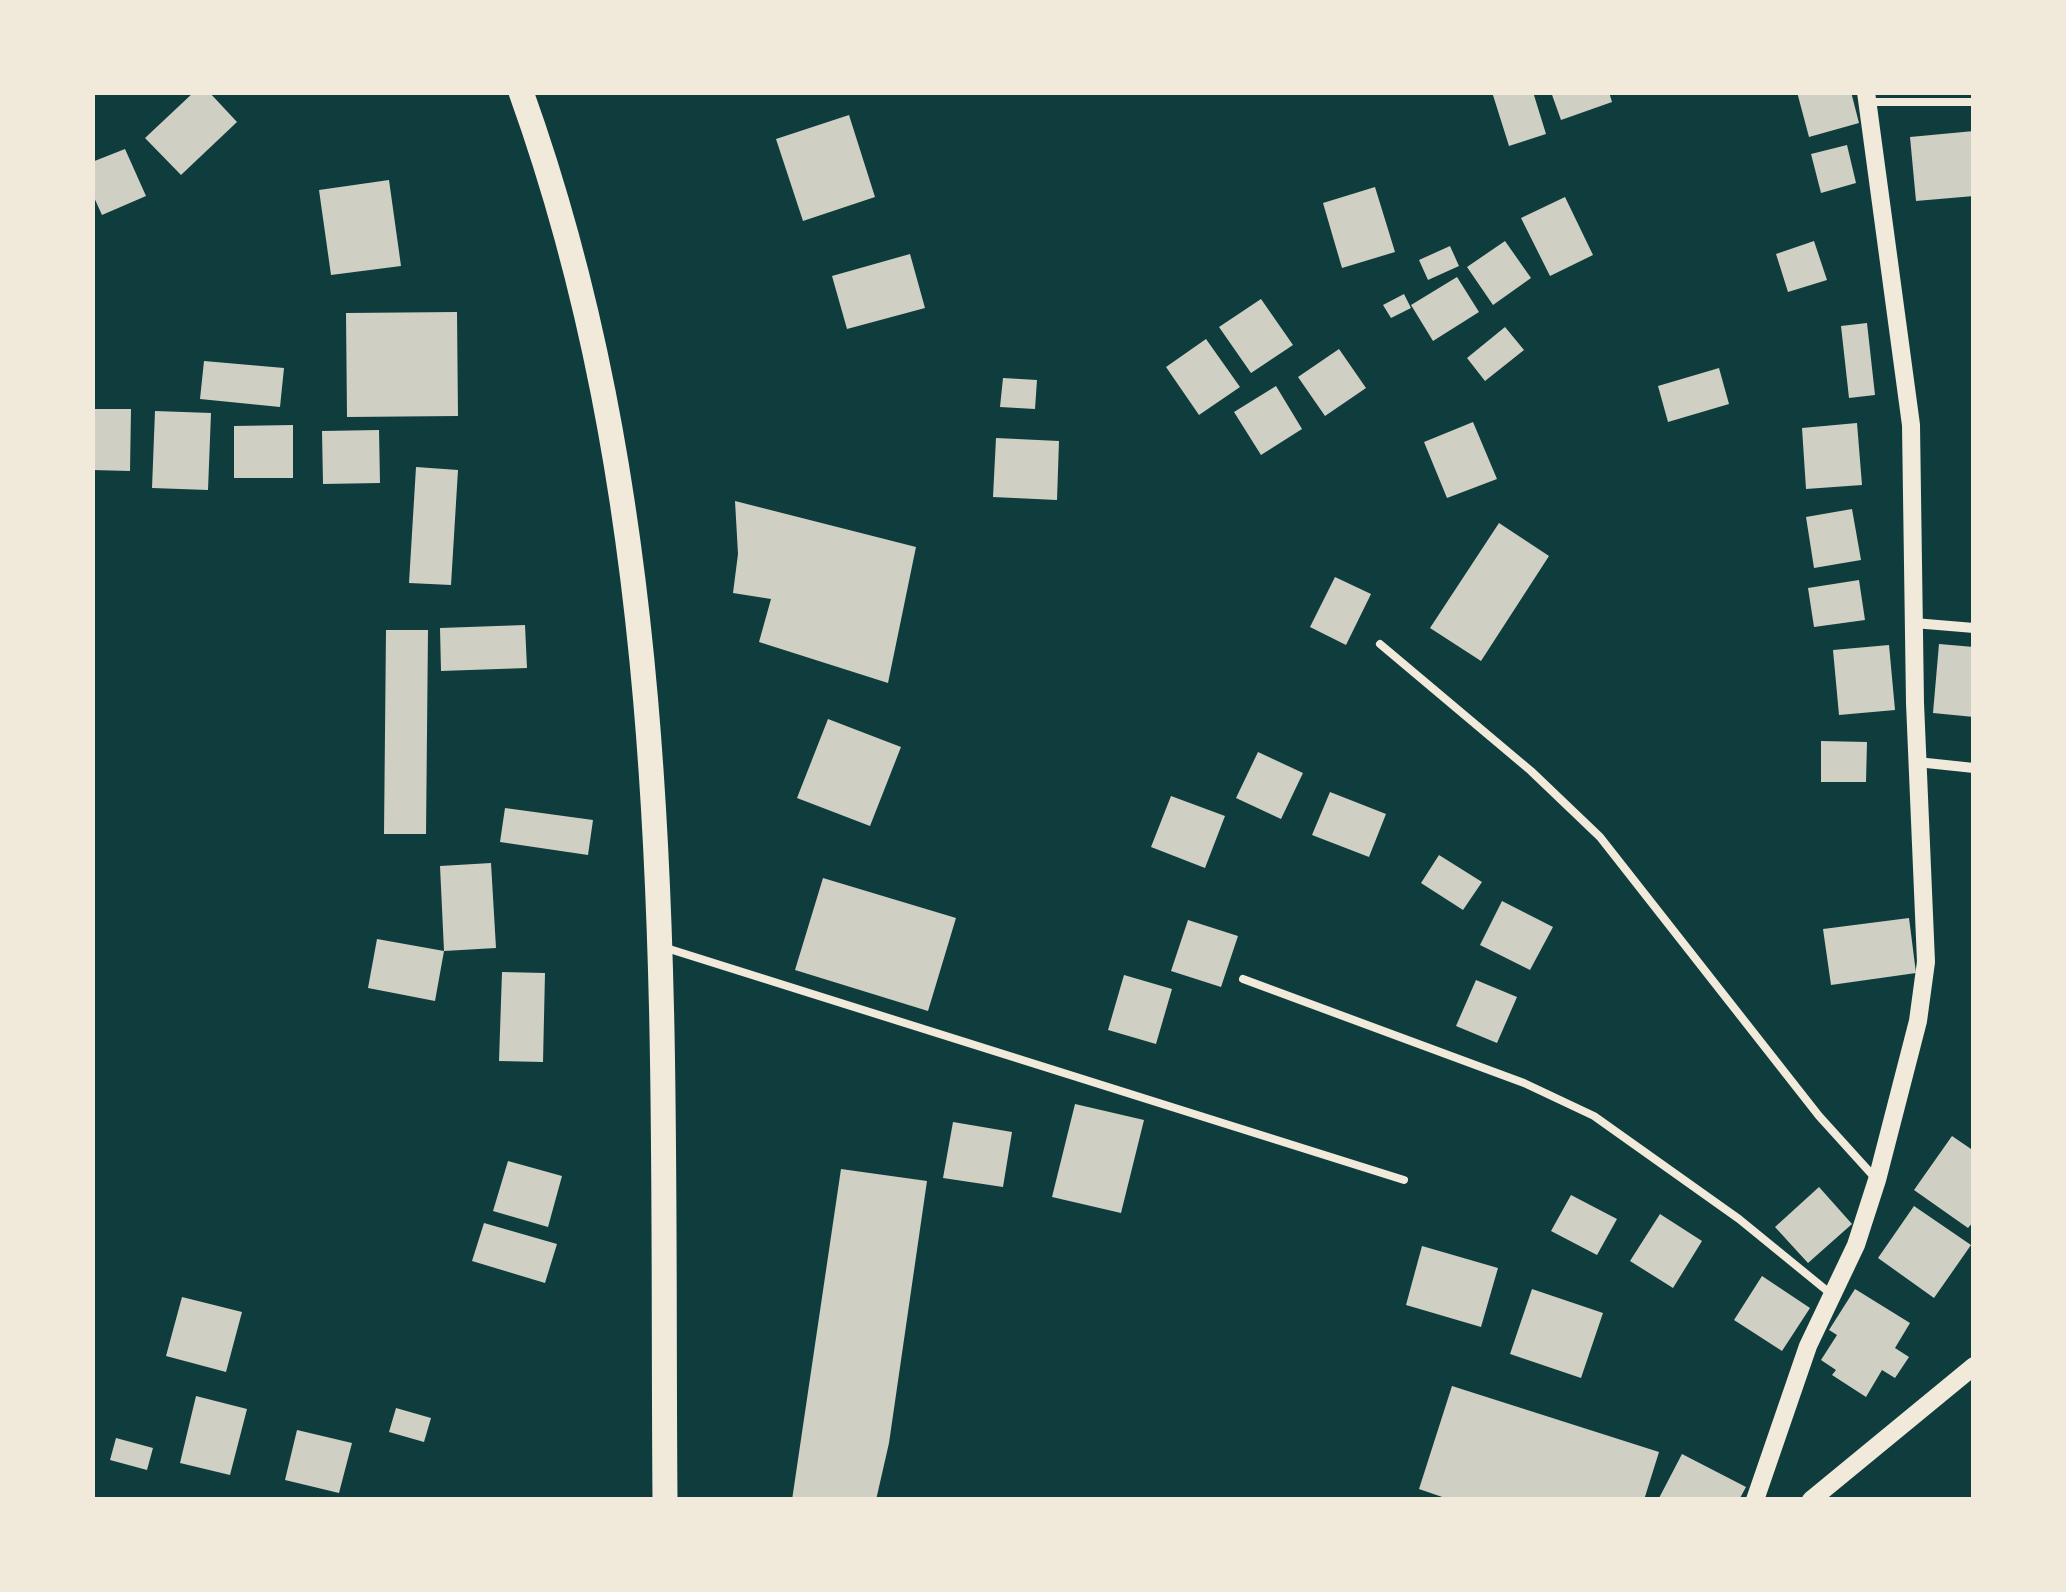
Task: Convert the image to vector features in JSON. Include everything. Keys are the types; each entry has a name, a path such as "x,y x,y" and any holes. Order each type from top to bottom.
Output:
{"main road":[{"path":"521,92 538,131 584,308 623,500 654,790 666,1500"}],"street":[{"path":"1755,1500 1790,1392 1856,1245 1918,1021 1926,962 1917,762 1911,425 1866,97"},
{"path":"1914,623 1974,628"},
{"path":"1917,762 1974,768"},
{"path":"1811,1500 1974,1366"}],"lane":[{"path":"1866,97 1974,102"},
{"path":"1380,644 1532,771 1600,837 1819,1116 1876,1180"},
{"path":"658,945 1404,1180"},
{"path":"1243,979 1524,1083 1594,1116 1739,1220 1831,1294"}],"building":[{"path":"194,92 209,92 237,122 181,175 145,138"},
{"path":"1492,92 1533,92 1546,134 1509,146"},
{"path":"1551,92 1609,92 1612,102 1561,120"},
{"path":"1797,92 1851,92 1859,123 1809,137"},
{"path":"849,115 875,197 803,221 776,139"},
{"path":"1974,131 1974,196 1916,201 1910,137"},
{"path":"1847,145 1856,183 1821,193 1811,154"},
{"path":"125,149 146,196 102,215 92,193 92,162"},
{"path":"389,180 401,266 331,275 319,190"},
{"path":"1375,187 1395,252 1342,268 1323,203"},
{"path":"1565,197 1593,255 1550,276 1521,218"},
{"path":"1505,241 1531,278 1493,305 1467,267"},
{"path":"1814,241 1827,280 1788,292 1776,254"},
{"path":"1450,246 1459,266 1428,280 1419,260"},
{"path":"910,254 925,308 847,329 832,276"},
{"path":"1457,277 1479,312 1433,341 1411,305"},
{"path":"1404,294 1411,308 1391,318 1383,305"},
{"path":"1261,299 1293,345 1251,373 1219,327"},
{"path":"457,312 458,416 347,417 346,313"},
{"path":"1867,323 1875,395 1849,398 1841,326"},
{"path":"1505,327 1524,350 1485,381 1467,358"},
{"path":"1206,339 1240,387 1199,415 1166,367"},
{"path":"1339,349 1366,388 1325,416 1298,377"},
{"path":"204,361 284,368 280,407 200,399"},
{"path":"1719,368 1729,404 1668,422 1658,386"},
{"path":"1003,378 1037,380 1035,409 1000,407"},
{"path":"1276,386 1302,429 1261,455 1234,412"},
{"path":"92,409 131,409 130,471 92,470"},
{"path":"155,411 211,413 208,490 152,488"},
{"path":"1473,422 1497,479 1447,498 1424,442"},
{"path":"1857,423 1862,485 1806,489 1802,428"},
{"path":"293,425 293,478 234,478 234,426"},
{"path":"379,430 380,483 323,484 322,431"},
{"path":"996,438 1059,441 1057,500 993,497"},
{"path":"416,467 458,470 451,585 409,583"},
{"path":"735,501 916,547 888,683 759,642 771,599 733,593 738,554"},
{"path":"1852,509 1861,560 1814,568 1806,517"},
{"path":"1499,523 1549,556 1481,661 1430,628"},
{"path":"1335,577 1371,594 1346,645 1310,627"},
{"path":"1859,580 1865,620 1814,627 1808,588"},
{"path":"525,625 527,668 441,671 440,628"},
{"path":"386,630 428,630 426,834 384,834"},
{"path":"1939,644 1974,647 1974,717 1933,713"},
{"path":"1889,645 1895,710 1839,715 1833,650"},
{"path":"828,719 901,747 870,826 797,798"},
{"path":"1821,741 1867,742 1866,782 1821,782"},
{"path":"1258,752 1303,773 1281,819 1236,798"},
{"path":"1330,792 1386,814 1369,857 1312,835"},
{"path":"1171,796 1225,816 1205,868 1151,847"},
{"path":"505,808 593,820 588,855 500,842"},
{"path":"1439,855 1482,882 1463,910 1421,883"},
{"path":"491,863 496,948 444,951 440,866"},
{"path":"823,878 956,918 928,1011 795,970"},
{"path":"1502,901 1553,927 1530,970 1480,945"},
{"path":"1909,918 1916,973 1831,985 1823,929"},
{"path":"1188,920 1238,936 1221,987 1171,971"},
{"path":"377,939 444,951 435,1001 368,988"},
{"path":"502,972 545,973 543,1062 499,1061"},
{"path":"1124,975 1172,989 1156,1044 1108,1030"},
{"path":"1476,980 1517,997 1497,1043 1456,1026"},
{"path":"1075,1104 1144,1120 1121,1213 1052,1197"},
{"path":"953,1122 1012,1132 1003,1187 943,1178"},
{"path":"1952,1136 1974,1151 1974,1221 1968,1228 1914,1190"},
{"path":"508,1161 562,1176 548,1227 493,1211"},
{"path":"841,1169 927,1181 889,1443 876,1500 792,1500"},
{"path":"1819,1187 1852,1224 1808,1263 1775,1227"},
{"path":"1571,1195 1617,1219 1597,1255 1551,1231"},
{"path":"1914,1206 1971,1245 1934,1298 1878,1258"},
{"path":"1660,1214 1702,1241 1673,1288 1630,1261"},
{"path":"484,1223 557,1244 545,1283 472,1261"},
{"path":"1422,1246 1498,1268 1481,1327 1406,1305"},
{"path":"1762,1276 1810,1308 1782,1351 1734,1320"},
{"path":"1532,1289 1603,1313 1581,1378 1510,1354"},
{"path":"1855,1289 1910,1323 1895,1348 1909,1357 1895,1378 1882,1370 1866,1397 1832,1375 1836,1370 1821,1360 1837,1335 1829,1330"},
{"path":"182,1297 242,1312 226,1372 166,1356"},
{"path":"1452,1386 1659,1452 1644,1500 1451,1500 1419,1489"},
{"path":"196,1396 247,1409 230,1475 180,1463"},
{"path":"396,1408 431,1418 424,1442 389,1432"},
{"path":"297,1430 352,1443 339,1493 285,1480"},
{"path":"116,1438 153,1448 147,1470 110,1460"},
{"path":"1682,1454 1746,1487 1739,1500 1658,1500"}]}
